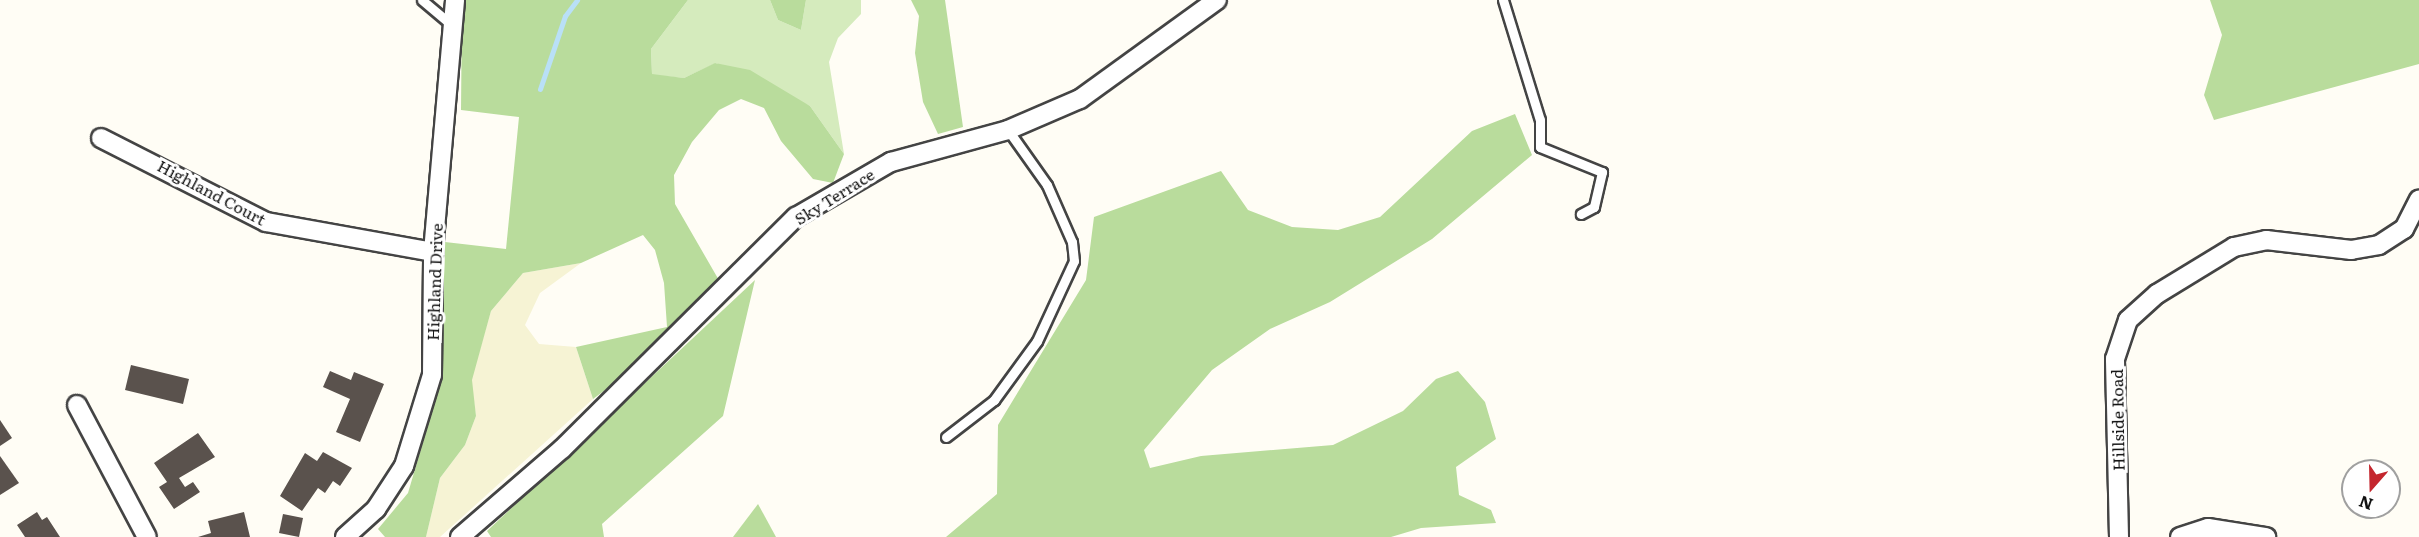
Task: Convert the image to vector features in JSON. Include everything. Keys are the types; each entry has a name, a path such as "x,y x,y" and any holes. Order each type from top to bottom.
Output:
{"street":[{"name":"Highland Drive","path":"345,537 376,509 404,466 420,427 432,375 434,252 455,0"},
{"name":"Sky Terrace","path":"460,537 562,449 796,217 891,162 1008,130 1080,99 1217,0"},
{"name":"Highland Court","path":"101,138 266,222 434,252"},
{"name":"Hillside Road","path":"2119,537 2115,359 2128,320 2157,294 2234,247 2266,240 2351,250 2379,245 2404,229 2419,200"},
{"path":"77,405 147,537"},
{"path":"2180,537 2208,528 2266,537"}],"lane":[{"path":"422,0 452,25"},
{"path":"1503,0 1539,120 1540,147 1602,172 1594,207 1581,214"},
{"path":"946,437 994,400 1037,341 1074,261 1072,242 1047,185 1008,130"}],"shaded area":[{"path":"581,263 540,293 525,325 539,344 576,347 593,399 440,537 426,537 440,478 465,445 476,416 471,380 491,311 523,273"}],"green space":[{"path":"462,0 688,0 651,49 652,74 684,78 715,63 750,70 810,106 844,154 833,183 813,179 781,141 764,108 741,99 719,110 692,142 674,175 675,204 720,282 648,358 593,399 576,347 667,327 664,283 655,250 643,235 581,263 523,273 491,311 472,380 476,416 465,445 440,478 426,537 385,537 378,529 408,493 441,381 445,242 506,249 519,117 461,110"},
{"path":"688,0 770,0 778,20 801,30 806,0 861,0 861,14 838,38 829,62 844,154 810,106 716,63 684,78 652,75 651,49"},
{"path":"770,0 806,0 801,30 778,20"},
{"path":"911,0 945,0 963,127 938,134 923,102 915,53 919,16"},
{"path":"2210,0 2419,0 2419,64 2214,120 2204,95 2222,35"},
{"path":"1515,114 1532,155 1432,239 1330,302 1270,329 1212,370 1144,450 1150,468 1201,456 1333,445 1403,411 1436,379 1458,371 1485,402 1496,439 1456,467 1459,495 1491,510 1496,523 1421,528 1391,537 946,537 997,494 998,425 1086,280 1094,217 1221,171 1248,210 1292,227 1338,230 1380,217 1472,131"},
{"path":"755,280 723,416 602,524 604,537 491,537 487,531"},
{"path":"758,504 776,537 733,537"}],"building":[{"path":"131,365 189,379 183,404 125,390"},
{"path":"330,371 351,380 354,372 384,384 360,442 336,432 350,399 323,387"},
{"path":"0,420 12,438 0,446"},
{"path":"198,433 215,457 179,478 185,487 193,482 200,492 174,509 159,487 167,482 154,463"},
{"path":"323,452 352,468 340,486 333,481 325,493 318,488 302,511 280,496 305,453 317,461"},
{"path":"0,456 19,483 0,495"},
{"path":"37,512 42,520 47,517 60,537 25,537 17,525"},
{"path":"244,512 250,537 198,537 211,533 208,521"},
{"path":"283,514 303,518 299,537 279,533"}],"waterway":[{"path":"540,89 565,16 577,0"}]}
